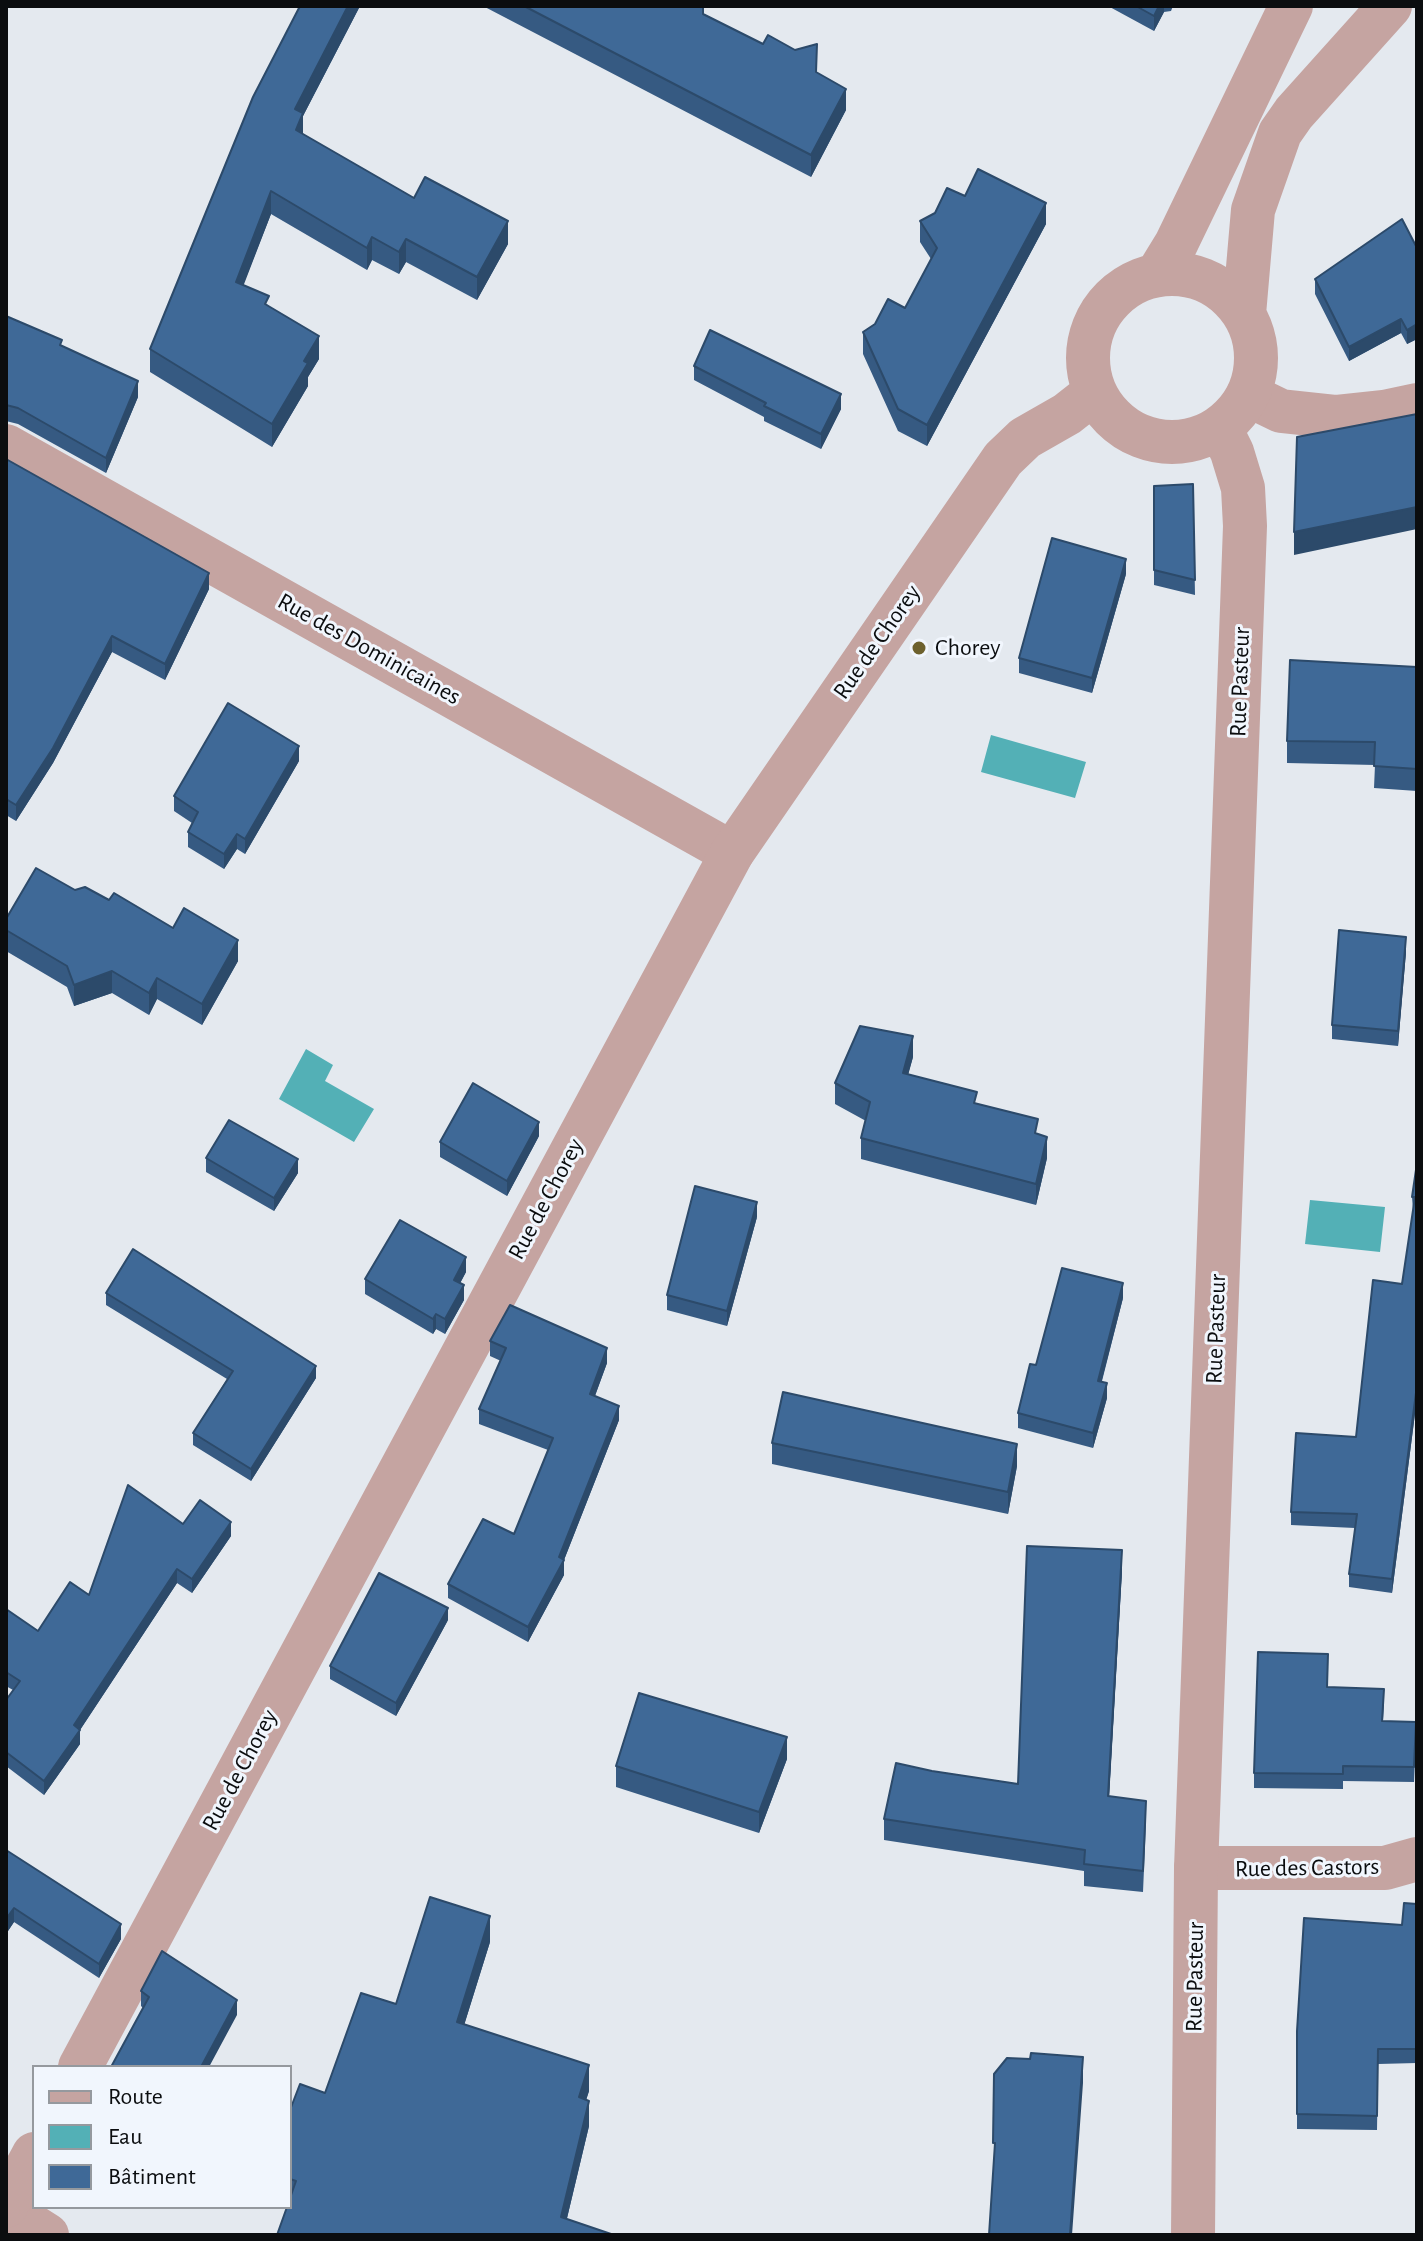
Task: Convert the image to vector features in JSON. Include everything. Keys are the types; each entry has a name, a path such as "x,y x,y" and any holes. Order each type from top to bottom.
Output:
{"street":[{"path":"1157,275 1176,244 1291,6"},
{"path":"1244,314 1253,210 1280,133 1294,113 1390,6"},
{"path":"1177,274 1197,278 1216,286 1244,314 1253,333 1255,375 1248,395 1220,428 1186,441 1150,439 1132,432 1117,421 1095,392 1089,371 1088,350 1093,329 1103,309 1118,293 1136,282 1157,275 1177,274"},
{"name":"Rue de Chorey","path":"81,2065 732,853 1003,459 1025,438 1067,414 1095,392"},
{"path":"1248,395 1281,411 1337,417 1417,405"},
{"name":"Rue Pasteur","path":"1193,2235 1196,1868 1245,526 1243,488 1232,452 1220,428"},
{"name":"Rue des Dominicaines","path":"6,446 732,853"},
{"name":"Rue des Castors","path":"1196,1868 1385,1868 1417,1859"},
{"path":"32,2158 6,2208 47,2235"}],"water":[{"path":"991,735 1086,762 1075,798 981,772"},
{"path":"306,1049 333,1065 325,1081 374,1109 354,1142 279,1099"},
{"path":"1310,1200 1385,1207 1380,1252 1305,1244"}],"building":[{"path":"300,6 348,6 295,109 303,113 296,130 414,198 425,177 508,221 477,277 406,239 399,252 372,237 367,248 271,191 236,282 269,296 265,304 319,336 304,361 308,363 272,424 150,349 253,97"},
{"path":"524,6 703,6 703,14 763,44 768,35 795,50 817,44 816,72 846,89 811,155"},
{"path":"1136,6 1159,6 1154,16"},
{"path":"978,169 1046,203 927,425 898,409 863,332 875,324 888,299 905,308 937,248 920,221 935,213 947,188 965,196"},
{"path":"1402,219 1417,248 1417,324 1407,330 1401,319 1349,347 1315,279"},
{"path":"6,316 62,340 60,345 138,381 106,458 18,408 6,405"},
{"path":"710,330 841,394 821,434 694,366"},
{"path":"1417,414 1417,507 1294,532 1297,437"},
{"path":"6,459 209,573 165,664 112,636 53,748 16,805 6,799"},
{"path":"1193,484 1195,580 1154,570 1154,486"},
{"path":"1052,538 1126,559 1092,678 1019,658"},
{"path":"1290,660 1417,667 1417,769 1374,766 1375,742 1287,741"},
{"path":"228,703 299,746 245,839 237,834 224,854 188,832 198,812 174,796"},
{"path":"36,868 75,890 85,887 109,900 114,893 173,928 184,908 238,940 202,1004 157,978 149,993 112,971 74,985 67,966 6,930 6,919"},
{"path":"1339,930 1406,937 1398,1031 1332,1025"},
{"path":"860,1026 913,1036 903,1073 977,1092 974,1103 1038,1119 1035,1133 1047,1137 1036,1184 861,1138 870,1102 835,1083"},
{"path":"473,1083 539,1122 507,1181 440,1142"},
{"path":"229,1120 298,1159 274,1198 206,1158"},
{"path":"1417,1163 1417,1385 1392,1579 1349,1574 1357,1514 1291,1512 1296,1433 1356,1437 1373,1280 1402,1284"},
{"path":"695,1186 757,1202 727,1311 667,1295"},
{"path":"400,1220 466,1257 454,1280 464,1285 445,1319 436,1314 433,1319 365,1279"},
{"path":"133,1249 316,1366 251,1469 193,1433 233,1371 106,1293"},
{"path":"1062,1268 1123,1283 1098,1381 1107,1383 1093,1433 1018,1413 1030,1364 1036,1365"},
{"path":"510,1305 607,1348 590,1394 619,1406 559,1557 564,1560 528,1627 448,1584 483,1519 514,1534 553,1438 479,1409 506,1348 490,1341"},
{"path":"783,1392 1017,1444 1008,1492 772,1443"},
{"path":"128,1485 183,1524 200,1500 231,1522 192,1579 177,1569 74,1725 80,1730 44,1781 6,1752 6,1700 20,1681 6,1672 6,1609 38,1631 70,1582 89,1595"},
{"path":"1027,1546 1122,1550 1108,1796 1146,1801 1143,1871 1084,1864 1085,1850 884,1819 896,1763 1018,1784"},
{"path":"379,1573 448,1608 396,1703 330,1666"},
{"path":"1258,1652 1328,1654 1327,1687 1384,1689 1382,1721 1416,1722 1414,1767 1343,1766 1343,1774 1254,1773"},
{"path":"639,1693 787,1737 759,1812 616,1766"},
{"path":"6,1850 121,1924 99,1964 14,1908 6,1919"},
{"path":"430,1897 490,1916 457,2022 589,2065 579,2097 589,2101 561,2217 614,2235 277,2235 286,2209 292,2209 296,2181 292,2180 292,2105 300,2084 325,2093 361,1993 396,2004"},
{"path":"1404,1903 1417,1904 1417,2049 1378,2049 1377,2116 1297,2114 1297,2031 1304,1918 1402,1925"},
{"path":"162,1951 237,2000 202,2065 112,2065 149,1997 141,1991"},
{"path":"1031,2053 1083,2057 1070,2235 989,2235 995,2143 994,2074 1007,2058 1030,2059"}],"place":[{"name":"Chorey","path":"919,648"}]}
